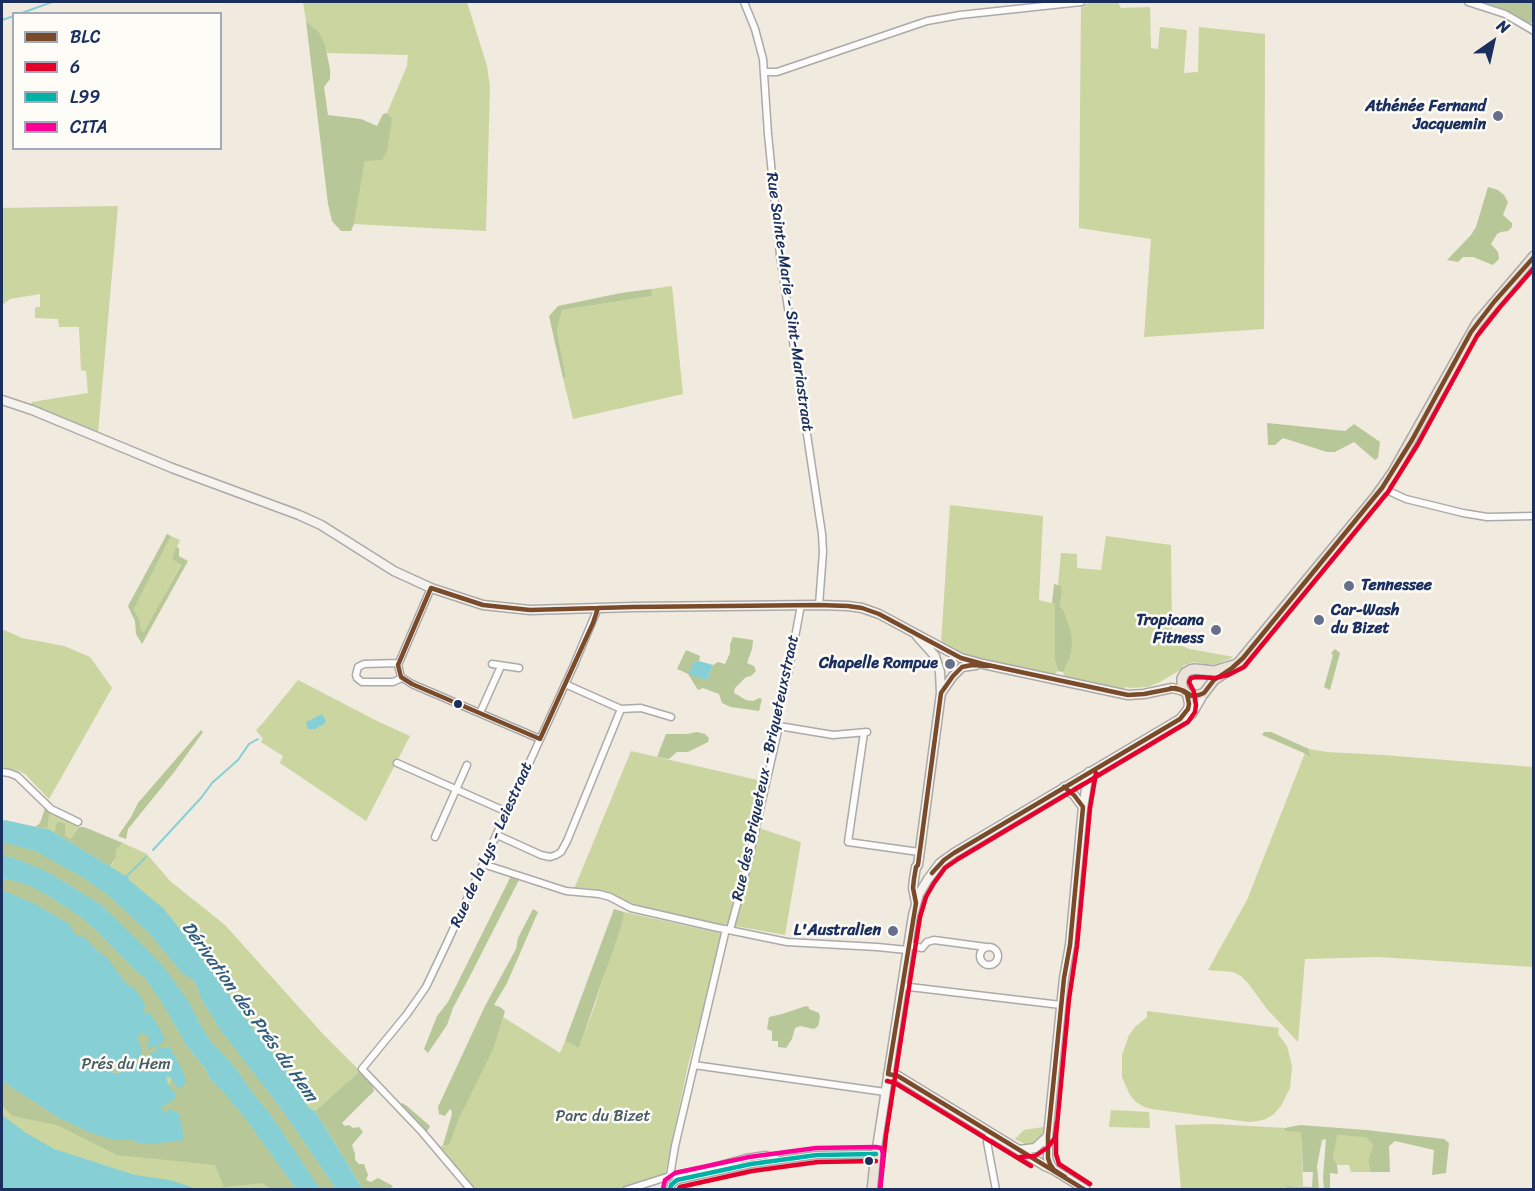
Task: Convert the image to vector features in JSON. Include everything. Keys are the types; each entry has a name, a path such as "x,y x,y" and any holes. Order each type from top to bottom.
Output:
{"main road":[{"path":"1237,664 1214,671 1192,669 1185,673 1181,682 1186,692 1197,696 1214,680 1237,664 1382,488 1477,323 1533,256"},
{"path":"1200,670 1207,678 1206,690"},
{"path":"872,1190 876,1154"}],"street":[{"name":"Rue Sainte-Marie - Sint-Mariastraat","path":"744,2 755,29 763,59 780,255 824,552 819,605"},
{"path":"764,72 777,72 927,21 960,15 1081,2"},
{"path":"1468,2 1505,14 1533,31"},
{"path":"2,400 299,515 338,535 393,571 431,588 483,605 531,610 848,606 868,610 891,620 942,648 962,663 983,664 1128,695 1175,688 1186,692 1189,706 1180,719"},
{"path":"1382,488 1406,499 1462,513 1486,517 1533,516"},
{"path":"431,588 399,663 399,673 402,678 540,739"},
{"name":"Rue des Briqueteux - Briqueteuxstraat","path":"670,1176 694,1065 728,930 747,867 779,726 776,723 777,714 788,675 801,605"},
{"name":"Rue de la Lys - Leiestraat","path":"471,1190 423,1134 362,1069 426,987 566,684 598,608"},
{"path":"915,633 935,656 940,672 941,693 918,866 913,885 916,903"},
{"path":"935,656 942,648"},
{"path":"399,663 364,664 358,668 356,675 362,682 393,682 402,678"},
{"path":"941,693 962,663"},
{"path":"492,664 519,668"},
{"path":"480,713 501,666"},
{"path":"940,672 953,676"},
{"path":"1157,691 1185,673"},
{"path":"566,684 621,709 641,708 671,717"},
{"path":"670,1190 677,1180 751,1164 817,1155 876,1154 913,915 924,885 932,873 949,856 1089,772 1192,714 1206,690"},
{"path":"497,835 542,855 550,857 561,852 621,709"},
{"path":"779,726 833,735 866,733 848,842 919,852"},
{"path":"397,763 507,812"},
{"path":"435,837 467,765"},
{"path":"2,772 17,776 51,809 78,822"},
{"path":"1054,1170 1048,1158 1048,1136 1083,807 1089,772"},
{"path":"1064,787 1083,807"},
{"path":"483,864 566,891 610,897 631,908 787,942 922,948 927,942 933,940 986,947"},
{"path":"918,866 932,873"},
{"path":"901,986 1061,1005"},
{"path":"694,1065 885,1092"},
{"path":"888,1074 898,1077 1086,1190"},
{"path":"990,1132 987,1142 996,1190"},
{"path":"1019,1150 1035,1148 1048,1136"},
{"path":"626,1190 670,1176 758,1156 769,1156 778,1160"}],"green space":[{"path":"303,2 467,2 487,66 490,87 486,231 354,224 365,161 392,118 387,113 407,66 408,55 327,53 319,32 306,21"},
{"path":"1092,2 1118,2 1121,8 1150,7 1151,48 1158,49 1160,27 1187,30 1184,73 1198,72 1199,27 1265,34 1264,329 1144,337 1151,239 1079,228 1081,5"},
{"path":"1482,2 1532,2 1533,20 1530,25 1506,10"},
{"path":"306,21 319,32 325,45 330,69 330,79 324,87 328,115 361,119 377,126 383,114 387,113 392,118 387,151 382,160 365,161 351,231 341,231 332,221 328,204"},
{"path":"1488,187 1504,195 1508,202 1503,215 1512,223 1508,231 1497,234 1491,244 1498,252 1499,259 1493,265 1473,257 1463,257 1458,262 1447,260 1476,227"},
{"path":"118,206 98,433 31,405 32,402 88,393 86,371 81,370 79,327 59,327 58,319 35,318 35,307 40,307 40,294 10,299 2,305 2,208"},
{"path":"672,286 683,394 573,419 563,378 566,377 557,331 560,316 564,310 651,296 651,289"},
{"path":"651,289 652,296 563,310 557,331 566,377 563,378 549,316 558,306"},
{"path":"1267,423 1345,431 1354,424 1380,442 1378,458 1375,460 1354,442 1335,452 1327,452 1283,438 1275,445 1268,445"},
{"path":"950,505 1043,516 1039,600 1055,604 1055,660 1058,671 1054,675 966,655 941,644"},
{"path":"167,534 171,536 134,609 140,621 141,630 144,632 181,565 172,559 176,547 179,548 179,556 188,561 142,644 136,634 135,621 128,606"},
{"path":"171,536 180,540 172,559 181,564 144,633 134,609"},
{"path":"1106,536 1171,545 1172,635 1176,643 1189,649 1234,657 1216,664 1207,665 1195,662 1184,665 1160,682 1148,687 1125,687 1123,691 1065,679 1063,672 1070,658 1072,646 1060,607 1062,592 1058,584 1061,553 1077,554 1077,568 1101,570"},
{"path":"1054,584 1061,586 1060,607 1071,632 1070,658 1063,672 1058,671 1055,660 1055,604 1052,603"},
{"path":"2,629 22,638 64,646 90,657 112,688 49,799 25,774 2,767"},
{"path":"733,637 753,640 747,663 754,666 756,671 735,688 734,693 746,700 762,699 759,711 731,707 722,703 719,694 703,688 698,690 688,674 677,669 686,650 700,656 699,661 693,663 707,680 713,665 718,662 725,664"},
{"path":"1335,649 1340,653 1330,690 1324,687 1333,655 1331,653"},
{"path":"298,680 410,736 366,821 280,763 283,756 261,742 263,739 256,730"},
{"path":"201,730 203,732 175,771 128,829 126,839 118,836 138,803"},
{"path":"697,732 705,734 709,738 708,742 688,752 677,752 669,759 657,757 666,734"},
{"path":"1264,732 1271,732 1309,749 1310,757 1262,735"},
{"path":"1309,749 1533,767 1533,967 1379,957 1305,959 1298,1042 1267,1009 1241,976 1233,972 1208,970 1247,900 1305,753 1308,756 1310,753"},
{"path":"631,751 762,781 753,826 801,842 785,935 724,924 722,926 632,906 601,891 586,888 574,889"},
{"path":"45,808 50,810 47,829 35,827 40,823"},
{"name":"Prés du Hem","path":"50,810 80,825 70,839 65,835 55,833 110,867 116,850 123,843 147,854 170,881 225,925 323,1034 360,1071 315,1111 309,1108 287,1071 256,1033 357,1189 2,1190 2,821 46,829"},
{"path":"59,822 65,824 65,835 70,839 79,827 84,827 123,843 116,850 116,856 110,867 55,833 56,824"},
{"path":"2,842 27,848 50,858 82,877 108,895 148,932 183,974 195,981 202,1001 219,1028 285,1114 336,1189 320,1189 271,1115 234,1066 211,1042 197,1017 145,947 100,904 48,872 2,855"},
{"path":"511,876 520,878 453,1008 447,1025 428,1053 424,1049 437,1016 448,1002"},
{"path":"2,878 30,886 81,917 145,978 209,1078 245,1118 296,1189 271,1189 262,1183 224,1187 215,1165 117,1155 57,1125 13,1116 2,1106 2,1081 59,1118 165,1096 174,1074 112,1071 112,1065 119,1061 2,937"},
{"path":"533,909 538,912 507,983 494,1005 505,1011 493,1050 459,1119 450,1143 447,1146 443,1145 452,1114 450,1109 445,1116 439,1114 438,1107 485,1006 516,949 518,938"},
{"path":"614,909 624,912 621,927 579,1048 565,1041"},
{"name":"Parc du Bizet","path":"624,912 724,934 688,1065 665,1175 618,1189 476,1189 439,1148 450,1143 459,1119 493,1050 503,1017 560,1053 565,1041 579,1048"},
{"path":"806,1006 819,1013 818,1026 814,1029 800,1026 795,1028 786,1048 778,1047 778,1041 772,1041 772,1031 767,1029 769,1017"},
{"path":"1147,1011 1279,1028 1278,1034 1287,1046 1292,1066 1290,1088 1281,1106 1266,1119 1249,1122 1152,1109 1136,1102 1130,1095 1122,1077 1122,1055 1129,1035 1147,1017"},
{"path":"360,1071 374,1091 342,1123 353,1128 359,1127 363,1132 352,1145 355,1160 359,1164 364,1164 368,1175 366,1180 371,1182 378,1178 393,1186 390,1189 363,1189 315,1111"},
{"path":"402,1103 430,1126 426,1133 399,1106"},
{"path":"1111,1110 1149,1112 1150,1128 1109,1127"},
{"path":"1214,1124 1301,1131 1303,1186 1287,1186 1287,1190 1181,1189 1175,1125"},
{"path":"1300,1125 1444,1139 1449,1143 1446,1173 1432,1175 1434,1150 1395,1141 1389,1146 1390,1172 1370,1172 1368,1160 1373,1145 1366,1137 1337,1135 1333,1158 1338,1174 1330,1173 1330,1189 1324,1189 1323,1177 1326,1139 1322,1140 1317,1166 1319,1189 1287,1189 1287,1186 1312,1187 1313,1172 1303,1172 1301,1132 1285,1131 1285,1128"},
{"path":"1043,1127 1039,1140 1031,1144 1015,1139 1024,1130"},
{"path":"1336,1135 1366,1136 1373,1145 1368,1160 1370,1172 1351,1172 1349,1165 1337,1165 1333,1158"}],"water":[{"path":"694,662 713,665 707,680 688,674"},
{"path":"322,714 326,721 324,724 315,729 308,729 306,722"},
{"path":"2,821 50,830 128,876 129,880 163,908 202,956 287,1071 309,1108 315,1111 363,1189 336,1189 285,1114 219,1028 202,1001 195,981 183,974 148,932 108,895 82,877 35,851 2,842"},
{"path":"2,855 48,872 100,904 145,947 165,969 189,1002 211,1042 234,1066 271,1115 320,1189 296,1189 245,1118 209,1078 145,978 81,917 30,886 2,878"},
{"path":"2,890 33,903 68,923 75,934 85,937 108,959 126,984 134,988 145,1005 144,1012 150,1013 165,1038 158,1046 159,1048 170,1048 186,1081 179,1089 170,1077 166,1078 176,1098 162,1107 165,1113 170,1109 179,1113 184,1138 177,1142 154,1144 115,1140 91,1133 59,1118 2,1081","holes":["139,1034 147,1035 149,1050 152,1046 157,1047 157,1050 119,1073 114,1073 112,1065 117,1061 127,1063 140,1057 142,1051"]},
{"path":"2,1115 26,1133 54,1149 135,1175 170,1180 197,1189 2,1189"}],"waterway":[{"path":"24,12 52,2"},
{"path":"2,20 12,17"},
{"path":"153,850 212,783 238,760 249,744 258,739"},
{"path":"127,876 146,857"}],"transit line":[{"name":"BLC","path":"431,588 483,605 530,610 848,606 879,614 961,658 983,664 1128,695 1175,688 1192,696 1199,695 1204,693 1214,680 1243,658 1382,488 1412,440 1471,332 1534,257"},
{"name":"6","path":"880,1190 886,1135 920,917 926,897 934,883 945,868 958,859 1188,722 1195,712 1196,705 1194,692 1189,682 1191,678 1215,678 1228,675 1244,667 1388,492 1418,444 1477,336 1534,268"},
{"name":"BLC","path":"431,588 398,665 401,677 412,684 540,739"},
{"name":"BLC","path":"540,739 598,608"},
{"name":"BLC","path":"988,666 962,667 941,693 918,865 914,879 916,903 888,1074 898,1076 1085,1190"},
{"name":"BLC","path":"932,873 954,853 1180,719 1188,709 1187,694 1171,688"},
{"name":"6","path":"1090,1184 1059,1164 1056,1154 1056,1136 1090,808 1096,773"},
{"name":"BLC","path":"1064,787 1083,807 1048,1136 1050,1164 1054,1170 1065,1177"},
{"name":"6","path":"887,1081 895,1083 1031,1166"},
{"name":"6","path":"1020,1157 1035,1156 1047,1148 1055,1138 1057,1122"},
{"name":"CITA","path":"663,1189 665,1180 675,1173 749,1157 816,1148 876,1147 881,1148 883,1153 880,1190"},
{"name":"L99","path":"670,1190 671,1185 677,1180 751,1164 817,1155 876,1154"},
{"name":"6","path":"678,1190 680,1187 752,1171 818,1162 876,1161"}],"place":[{"name":"Athénée Fernand Jacquemin","path":"1498,116"},
{"name":"Tennessee","path":"1349,586"},
{"name":"Car-Wash du Bizet","path":"1319,620"},
{"name":"Tropicana Fitness","path":"1216,630"},
{"name":"Chapelle Rompue","path":"950,664"},
{"name":"L'Australien","path":"893,931"}],"water label":[{"name":"Dérivation des Prés du Hem","path":"249,1012"}]}
